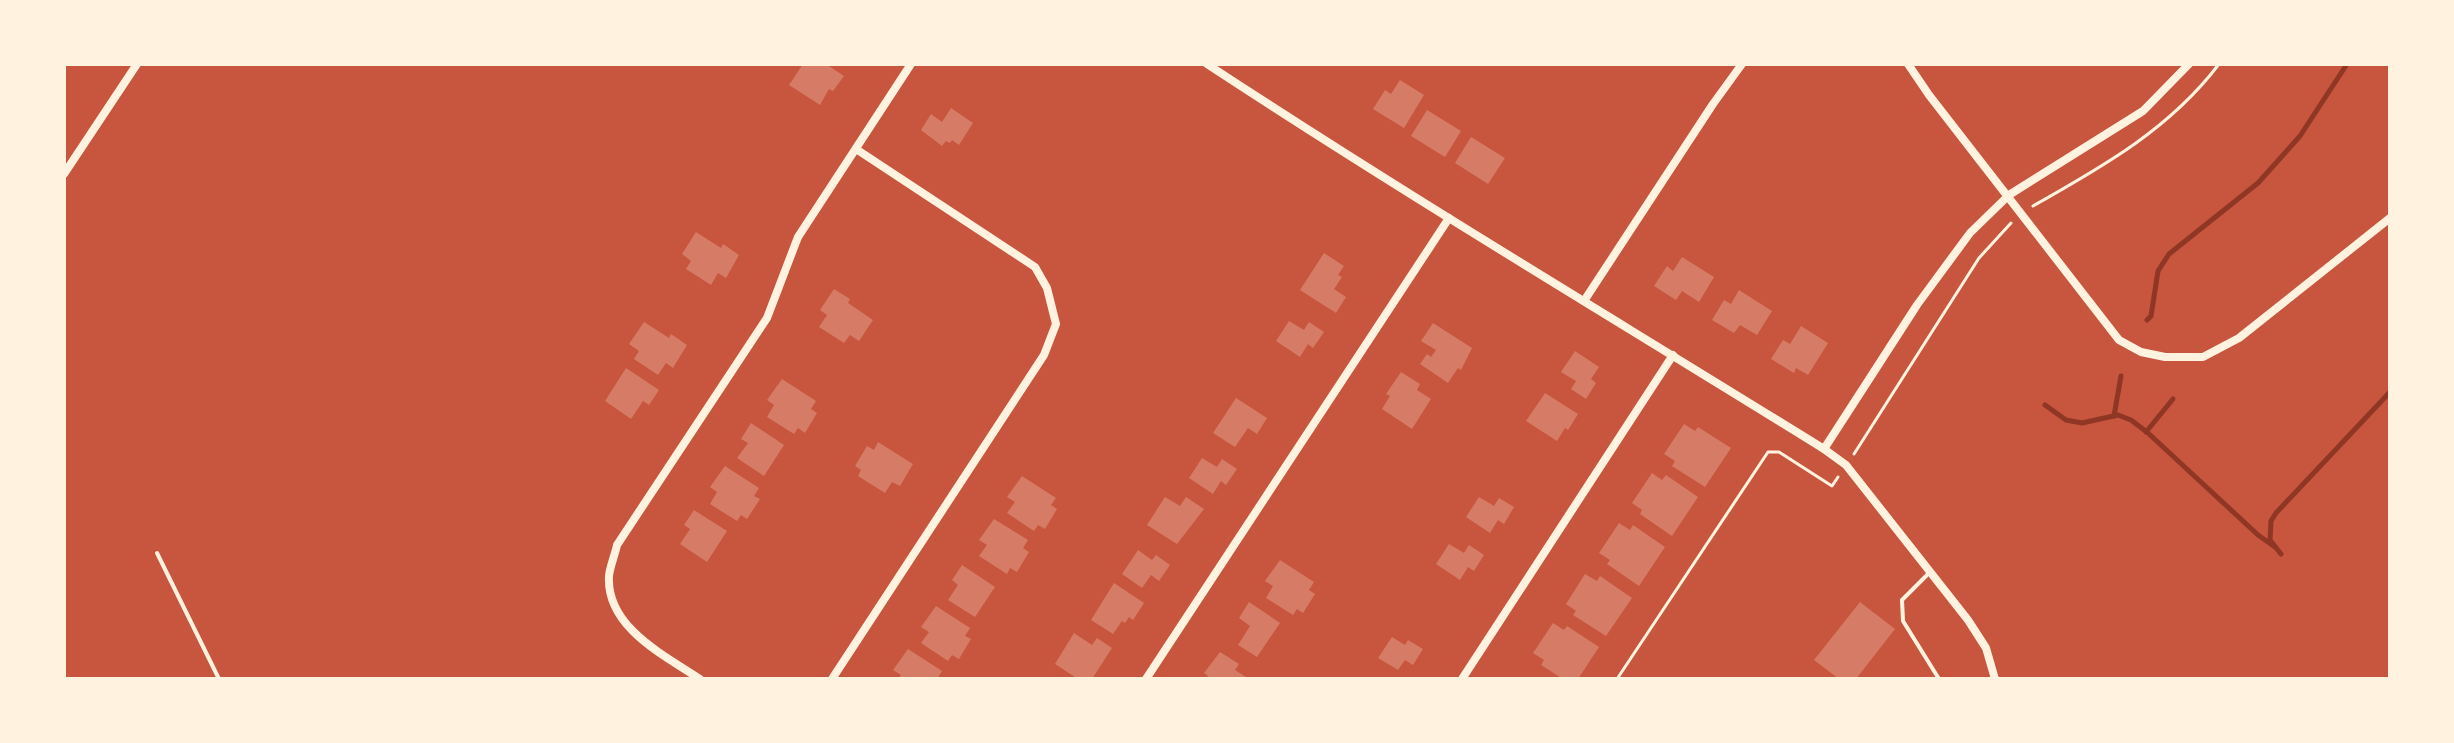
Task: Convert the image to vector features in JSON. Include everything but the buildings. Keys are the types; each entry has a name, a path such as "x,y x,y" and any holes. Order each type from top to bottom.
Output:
{"street":[{"path":"64,174 137,64"},
{"path":"700,679 641,639 616,611 609,576 617,545 767,318 798,237 911,64"},
{"path":"1207,64 1367,168 1846,465 1968,620 1986,648 1995,679"},
{"path":"1584,301 1742,64"},
{"path":"1908,64 2119,340 2141,352 2165,357 2203,357 2239,338 2390,218"},
{"path":"1824,449 1917,305 1970,233 2009,195 2143,111 2189,64"},
{"path":"832,679 1044,355 1056,324 1047,288 1035,267 856,149"},
{"path":"1146,679 1449,218"},
{"path":"1462,679 1673,355"}],"lane":[{"path":"157,553 219,679"},
{"path":"1930,571 1902,600 1903,621 1939,679"}],"path":[{"path":"1617,679 1768,452 1779,452 1832,486 1992,241 2022,212 2138,143 2187,102 2219,64"}],"waterway":[{"path":"2147,320 2151,316 2158,271 2169,254 2258,183 2300,136 2347,64"},
{"path":"2114,416 2121,376"},
{"path":"2281,554 2270,540 2271,521 2276,513 2390,392"},
{"path":"2146,432 2173,399"},
{"path":"2045,405 2066,420 2082,423 2118,415 2131,420 2275,547"}]}
